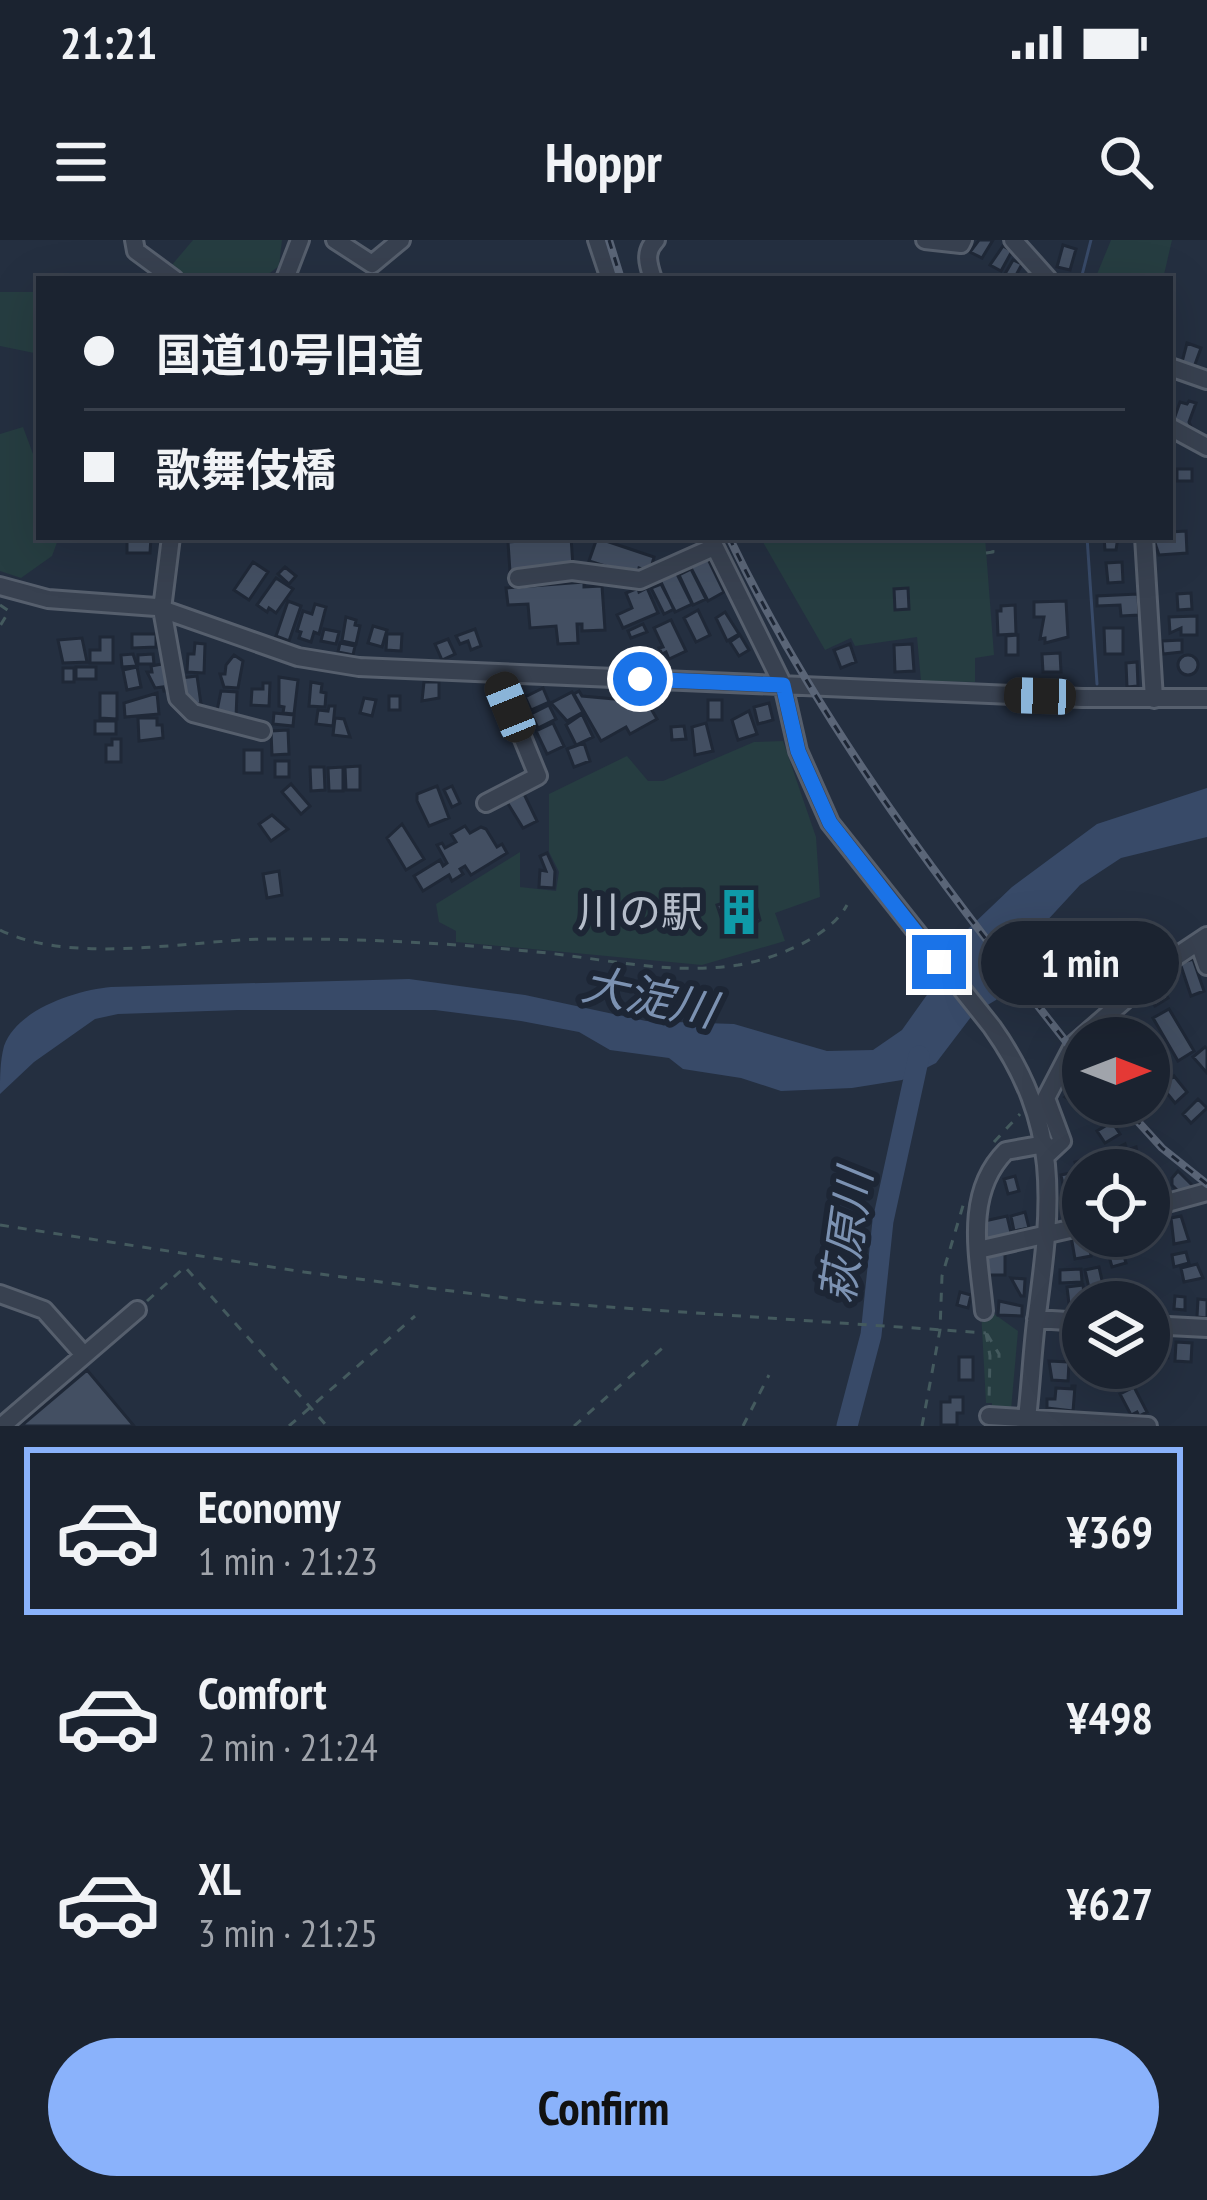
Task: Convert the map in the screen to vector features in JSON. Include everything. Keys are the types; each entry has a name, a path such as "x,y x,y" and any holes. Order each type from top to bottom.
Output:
{"street":[{"path":"134,240 136,251 170,276"},
{"path":"286,276 300,240"},
{"path":"335,240 372,264 401,240"},
{"path":"597,240 609,276"},
{"path":"651,276 647,261 656,240"},
{"path":"926,240 961,244 963,240"},
{"path":"1013,240 1046,276"},
{"path":"1034,262 1039,240"},
{"path":"1173,368 1207,380"},
{"path":"1173,429 1207,447"},
{"path":"171,540 162,609 182,705 214,720 262,731"},
{"path":"1144,540 1154,699"},
{"path":"518,578 572,571 640,580 712,542 783,685 798,751 818,800 849,850 992,1027 1033,1101 1046,1149 1048,1236 1027,1421"},
{"path":"0,586 49,599 162,609 266,648 326,663 783,685 1207,698"},
{"path":"486,803 538,776 496,673"},
{"path":"984,1311 976,1217 999,1157 1018,1146 1046,1149 1062,1141 1046,1098 1075,1044 1203,939 1207,966"},
{"path":"1170,1202 1207,1192"},
{"path":"978,1250 1062,1232"},
{"path":"0,1294 35,1304 84,1355"},
{"path":"2,1426 137,1310"},
{"path":"1036,1319 1062,1321"},
{"path":"1170,1326 1207,1328"},
{"path":"989,1415 1148,1426"}],"path":[{"path":"986,553 994,552 992,540"},
{"path":"0,605 9,610 0,626"},
{"path":"0,930 62,946 262,939 415,941 697,969 772,957 839,920 847,905"},
{"path":"1001,1132 1033,1101"},
{"path":"922,1426 940,1330 942,1276 964,1202"},
{"path":"0,1225 537,1302 986,1333"},
{"path":"137,1310 185,1267 327,1426"},
{"path":"289,1426 415,1316"},
{"path":"986,1333 999,1363"},
{"path":"986,1333 989,1415"},
{"path":"574,1426 668,1343"},
{"path":"743,1426 769,1375"}],"green space":[{"path":"193,240 282,240 279,266 266,276 163,276"},
{"path":"1111,240 1172,240 1164,276 1096,276"},
{"path":"0,292 36,292 36,353 0,346"},
{"path":"23,427 36,462 36,540 58,540 52,556 21,578 0,571 0,434"},
{"path":"762,540 985,540 994,655 975,658 975,682 921,681 917,637 855,646 851,638 825,650"},
{"path":"783,741 816,837 820,897 775,913 785,941 702,965 456,942 456,931 439,922 436,904 520,852 520,887 556,891 559,872 549,852 549,794 627,756 648,781 663,781 754,742"},
{"path":"981,1311 990,1311 1018,1331 1011,1410 992,1409 992,1403 986,1403"}],"water":[{"path":"1207,788 1207,837 1121,858 1080,885 1031,938 1028,958 996,1000 974,1013 936,1063 902,1080 781,1091 741,1078 683,1069 669,1058 610,1050 579,1032 521,1021 435,1010 238,1010 95,1019 34,1062 0,1094 4,1046 21,1022 66,997 111,987 409,979 525,995 646,1021 734,1024 827,1051 873,1050 902,1030 956,954 968,929 1012,887 1097,824"}],"building":[{"path":"979,240 993,240 982,258 970,252"},
{"path":"1063,245 1076,249 1070,270 1057,267"},
{"path":"1003,246 1012,251 1001,271 990,265"},
{"path":"1013,260 1022,264 1016,276 1005,274"},
{"path":"1187,343 1201,348 1194,367 1182,362"},
{"path":"1180,402 1196,403 1189,422 1193,431 1173,422"},
{"path":"1177,469 1192,469 1192,481 1177,481"},
{"path":"1186,531 1187,553 1159,555 1154,540 1173,540 1173,532"},
{"path":"127,540 151,540 150,553 127,553"},
{"path":"571,540 573,567 510,572 508,542"},
{"path":"596,540 654,557 650,572 639,568 637,576 589,561"},
{"path":"1104,540 1118,540 1116,550 1105,550"},
{"path":"707,557 724,592 708,601 690,566"},
{"path":"253,562 268,572 249,600 234,590"},
{"path":"1122,562 1123,582 1108,583 1106,563"},
{"path":"285,567 296,576 289,584 278,574"},
{"path":"691,569 706,599 693,605 679,575"},
{"path":"675,570 692,604 675,612 659,578"},
{"path":"276,578 293,589 276,613 269,608 267,612 257,605"},
{"path":"584,582 584,587 602,586 605,630 582,631 582,624 577,624 578,643 558,644 556,626 530,628 528,604 508,605 506,588"},
{"path":"661,584 674,609 664,614 651,588"},
{"path":"638,588 639,592 647,588 658,613 623,628 617,615 632,608 626,593"},
{"path":"908,588 909,609 895,610 894,589"},
{"path":"1191,593 1192,609 1178,610 1177,594"},
{"path":"1138,594 1139,615 1121,616 1120,605 1097,606 1097,596"},
{"path":"288,601 301,606 289,641 276,636"},
{"path":"1066,601 1068,637 1045,643 1045,638 1040,639 1044,617 1034,617 1034,602"},
{"path":"315,604 326,607 319,634 314,632 311,642 299,638 297,631 303,611 312,614"},
{"path":"1015,605 1016,634 998,635 997,611"},
{"path":"698,610 710,635 696,642 684,618"},
{"path":"725,612 739,634 727,641 716,618"},
{"path":"1197,616 1197,635 1181,635 1181,628 1170,633 1169,617"},
{"path":"346,617 360,626 356,644 342,641"},
{"path":"671,620 686,651 669,659 659,648 663,647 654,628"},
{"path":"643,624 647,632 631,638 628,631"},
{"path":"373,626 387,630 382,647 368,643"},
{"path":"1104,628 1123,628 1123,654 1105,654"},
{"path":"324,629 339,632 336,644 321,641"},
{"path":"475,629 481,646 471,650 468,641 460,644 456,636"},
{"path":"132,634 156,634 156,647 132,648"},
{"path":"387,634 402,634 401,651 386,650"},
{"path":"740,635 749,650 739,656 730,642"},
{"path":"1018,635 1018,655 1006,655 1006,636"},
{"path":"100,637 113,637 113,663 90,663 90,650 100,650"},
{"path":"82,638 87,662 63,663 58,640"},
{"path":"448,639 455,654 442,660 435,644"},
{"path":"1182,640 1182,652 1163,654 1162,641"},
{"path":"195,643 205,644 204,673 187,672 188,654 194,654"},
{"path":"340,643 355,646 353,655 338,652"},
{"path":"850,644 856,662 841,668 834,650"},
{"path":"912,644 914,671 895,672 894,645"},
{"path":"1060,653 1061,672 1043,672 1042,654"},
{"path":"133,654 137,666 122,667 121,655"},
{"path":"153,654 154,664 138,664 138,655"},
{"path":"234,655 243,661 238,688 224,687 220,674 225,674"},
{"path":"1188,655 1198,665 1188,675 1178,665"},
{"path":"1137,662 1138,686 1127,687 1126,663"},
{"path":"168,663 171,690 164,691 155,688 147,672 152,672 151,666"},
{"path":"76,667 96,667 96,679 76,679"},
{"path":"137,667 141,687 127,690 123,670"},
{"path":"63,668 74,668 74,682 63,682"},
{"path":"197,676 201,704 186,705 181,678"},
{"path":"279,677 298,680 294,714 283,713 284,707 279,706"},
{"path":"311,682 322,684 325,707 309,706"},
{"path":"424,682 439,682 439,698 422,701"},
{"path":"263,683 270,683 269,706 251,705 252,689 263,689"},
{"path":"543,688 549,702 531,710 525,697"},
{"path":"221,691 237,692 236,717 216,716"},
{"path":"579,691 582,696 647,702 657,719 630,734 626,727 601,741 574,694"},
{"path":"572,692 583,712 567,721 551,703"},
{"path":"100,693 117,693 117,719 100,718"},
{"path":"157,693 159,714 125,717 124,703"},
{"path":"389,696 400,696 400,710 389,710"},
{"path":"364,698 376,700 372,716 360,713"},
{"path":"708,700 722,700 722,720 708,720"},
{"path":"769,703 773,720 758,724 754,707"},
{"path":"549,705 556,719 538,728 531,714"},
{"path":"335,706 333,726 316,724 318,710 328,711"},
{"path":"749,711 757,734 738,740 732,720"},
{"path":"274,713 294,715 293,726 273,724"},
{"path":"582,714 593,737 576,745 566,725"},
{"path":"138,718 157,718 163,738 139,741"},
{"path":"335,718 344,719 350,737 333,735"},
{"path":"95,721 116,721 116,734 95,734"},
{"path":"553,723 564,746 547,754 536,731"},
{"path":"706,723 713,751 695,755 692,727"},
{"path":"684,726 686,739 672,740 671,727"},
{"path":"288,730 289,754 272,755 271,731"},
{"path":"112,739 121,739 121,762 106,762 106,745 112,745"},
{"path":"584,743 590,761 574,767 567,749"},
{"path":"244,750 262,750 262,773 244,773"},
{"path":"275,761 289,761 289,777 275,777"},
{"path":"360,766 360,790 346,790 345,767"},
{"path":"310,767 324,767 325,790 311,791"},
{"path":"343,767 343,791 329,791 328,768"},
{"path":"291,784 310,806 301,814 282,792"},
{"path":"437,786 449,818 429,826 417,794"},
{"path":"452,786 460,803 452,807 444,790"},
{"path":"524,794 537,821 523,828 507,802"},
{"path":"272,815 288,829 271,841 259,824"},
{"path":"402,824 424,859 406,870 387,838"},
{"path":"465,826 470,833 486,829 507,853 471,875 465,866 460,869 463,874 452,881 449,875 423,891 414,876 440,860 443,866 447,863 437,845 442,843 445,848 456,842 451,834"},
{"path":"547,853 555,871 554,888 539,887 540,870 546,871 540,856"},
{"path":"279,871 282,895 267,898 263,874"},
{"name":"川の駅","path":"753,894 760,920 742,931 725,929 717,905"},
{"path":"1193,959 1204,991 1191,996 1180,963"},
{"path":"1160,985 1168,998 1155,1006 1147,993"},
{"path":"1169,1009 1194,1051 1178,1061 1170,1047 1170,1017 1155,1017"},
{"path":"1207,1049 1207,1073 1193,1057"},
{"path":"1174,1076 1187,1092 1175,1103 1170,1097"},
{"path":"1198,1099 1207,1108 1191,1123 1183,1114"},
{"path":"1114,1125 1120,1134 1105,1143 1097,1131"},
{"path":"1178,1171 1194,1187 1182,1195 1172,1185"},
{"path":"1015,1176 1019,1191 1008,1194 1004,1179"},
{"path":"1025,1212 1029,1228 1014,1231 1011,1216"},
{"path":"1007,1216 1012,1237 984,1243 980,1222"},
{"path":"1181,1216 1189,1241 1174,1244 1171,1218"},
{"path":"1186,1252 1189,1263 1174,1267 1172,1255"},
{"path":"987,1254 1005,1254 1005,1275 987,1275"},
{"path":"1109,1257 1124,1257 1126,1263 1112,1267"},
{"path":"1197,1264 1203,1278 1184,1282 1181,1268"},
{"path":"1099,1267 1102,1281 1087,1281 1085,1270"},
{"path":"1081,1269 1082,1281 1060,1283 1060,1270"},
{"path":"1011,1278 1025,1279 1024,1296 1021,1296"},
{"path":"960,1292 971,1295 968,1308 957,1305"},
{"path":"1175,1296 1185,1297 1185,1310 1174,1309"},
{"path":"1198,1299 1207,1300 1207,1318 1197,1317"},
{"path":"999,1301 1022,1306 1022,1316 998,1315"},
{"path":"1176,1342 1192,1343 1191,1362 1175,1361"},
{"path":"959,1357 973,1357 973,1380 959,1380"},
{"path":"1049,1361 1062,1362 1062,1381 1052,1380"},
{"path":"87,1370 134,1426 21,1426"},
{"path":"1056,1388 1075,1389 1073,1411 1047,1408 1047,1399 1055,1399"},
{"path":"1135,1389 1147,1412 1131,1415 1120,1394"},
{"path":"950,1397 963,1397 963,1413 957,1413 957,1425 941,1425 941,1402 950,1402"}],"waterway":[{"path":"1082,276 1091,240"},
{"path":"1087,540 1097,684"},
{"name":"萩原川","path":"847,1426 871,1335 883,1221 919,1056"}],"railway":[{"path":"609,240 620,276"},
{"path":"731,540 846,744 937,874 1062,1036"},
{"path":"1141,1125 1207,1184"}],"place":[{"name":"川の駅","path":"739,912"}],"route":[{"path":"640,679 783,685 798,751 830,823 939,962"}],"water label":[{"name":"大淀川","path":"649,997"}]}
